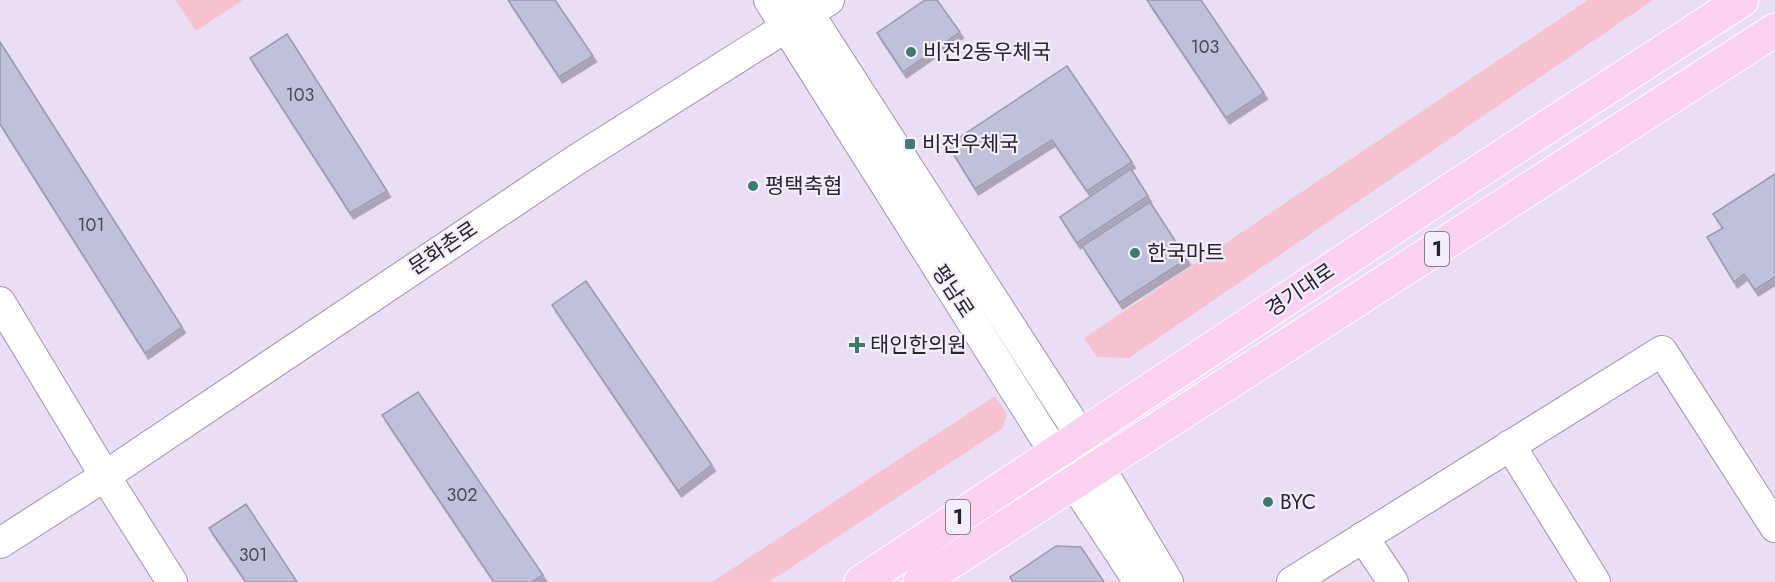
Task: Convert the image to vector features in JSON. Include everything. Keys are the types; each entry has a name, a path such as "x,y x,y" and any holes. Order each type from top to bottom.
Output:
{"main road":[{"name":"경기대로","path":"861,582 1448,191 1742,0"},
{"name":"경기대로","path":"920,582 1775,30"}],"street":[{"path":"769,0 806,10 1085,474 1168,582"},
{"name":"문화촌로","path":"0,543 105,476 546,180 806,10"},
{"path":"0,302 172,582"},
{"path":"1292,582 1662,351 1775,527"},
{"path":"1510,445 1595,582"},
{"path":"1085,474 1094,510 1139,582"},
{"path":"1363,537 1393,582"}],"shaded area":[{"path":"175,0 243,0 196,31"},
{"path":"1588,0 1653,0 1129,358 1097,357 1084,338"},
{"path":"995,396 1007,414 1003,428 769,582 712,582"}],"building":[{"path":"508,0 555,0 593,56 559,77"},
{"name":"비전2동우체국","path":"925,0 937,0 960,32 903,72 877,33"},
{"path":"1147,0 1201,0 1264,93 1226,118"},
{"path":"287,34 387,191 350,213 250,58"},
{"path":"0,42 182,327 145,353 0,124"},
{"path":"1067,66 1132,162 1087,191 1052,140 975,189 948,145"},
{"path":"1131,169 1148,196 1077,243 1060,217"},
{"path":"1775,174 1775,277 1755,290 1744,274 1734,282 1707,237 1723,228 1713,214"},
{"name":"한국마트","path":"1150,202 1187,259 1119,303 1082,246"},
{"path":"586,281 712,465 678,491 552,305"},
{"path":"418,392 543,575 532,582 494,582 382,415"},
{"path":"246,504 297,582 246,582 209,528"},
{"path":"1056,546 1081,547 1104,582 1013,582 1010,577"}],"place":[{"name":"비전2동우체국","path":"911,52"},
{"name":"비전우체국","path":"910,144"},
{"name":"평택축협","path":"753,186"},
{"name":"한국마트","path":"1135,253"},
{"name":"태인한의원","path":"857,345"},
{"name":"BYC","path":"1268,502"}]}
